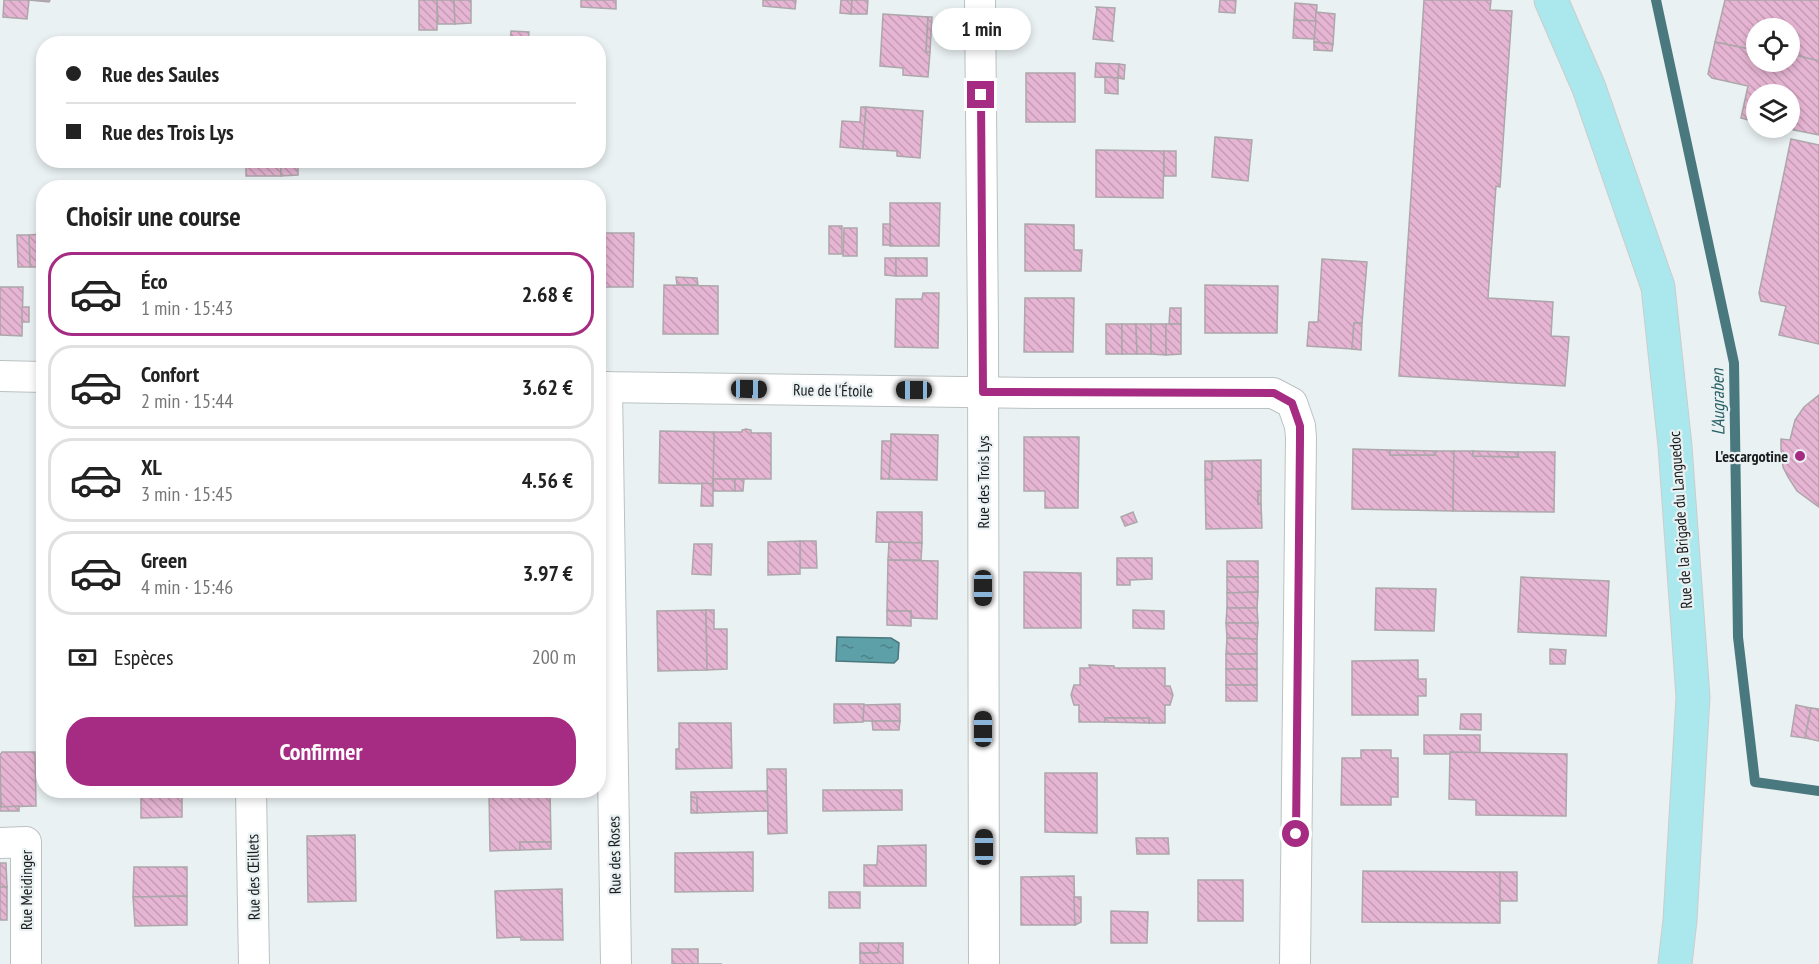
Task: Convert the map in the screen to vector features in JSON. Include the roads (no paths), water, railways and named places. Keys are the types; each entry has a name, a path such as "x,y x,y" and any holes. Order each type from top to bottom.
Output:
{"main road":[{"name":"Rue de la Brigade du Languedoc","path":"1551,0 1589,88 1658,287 1675,446 1693,697 1680,920 1675,964"},
{"name":"Rue de la Brigade du Languedoc","path":"1575,0 1589,88"}],"street":[{"name":"Rue des Trois Lys","path":"980,0 984,964"},
{"path":"0,376 36,376"},
{"name":"Rue de l'Étoile","path":"606,387 1274,393 1292,403 1300,426 1295,964"},
{"name":"Rue des Roses","path":"606,520 616,964"},
{"name":"Rue des Œillets","path":"251,798 254,964"},
{"name":"Rue Meidinger","path":"0,843 26,842 26,964"}],"water":[{"path":"837,637 891,638 899,643 898,659 894,663 836,661"}],"waterway":[{"name":"L'Augraben","path":"1656,0 1734,363 1738,637 1755,782 1819,791"}],"place":[{"name":"L'escargotine","path":"1800,456"}]}
